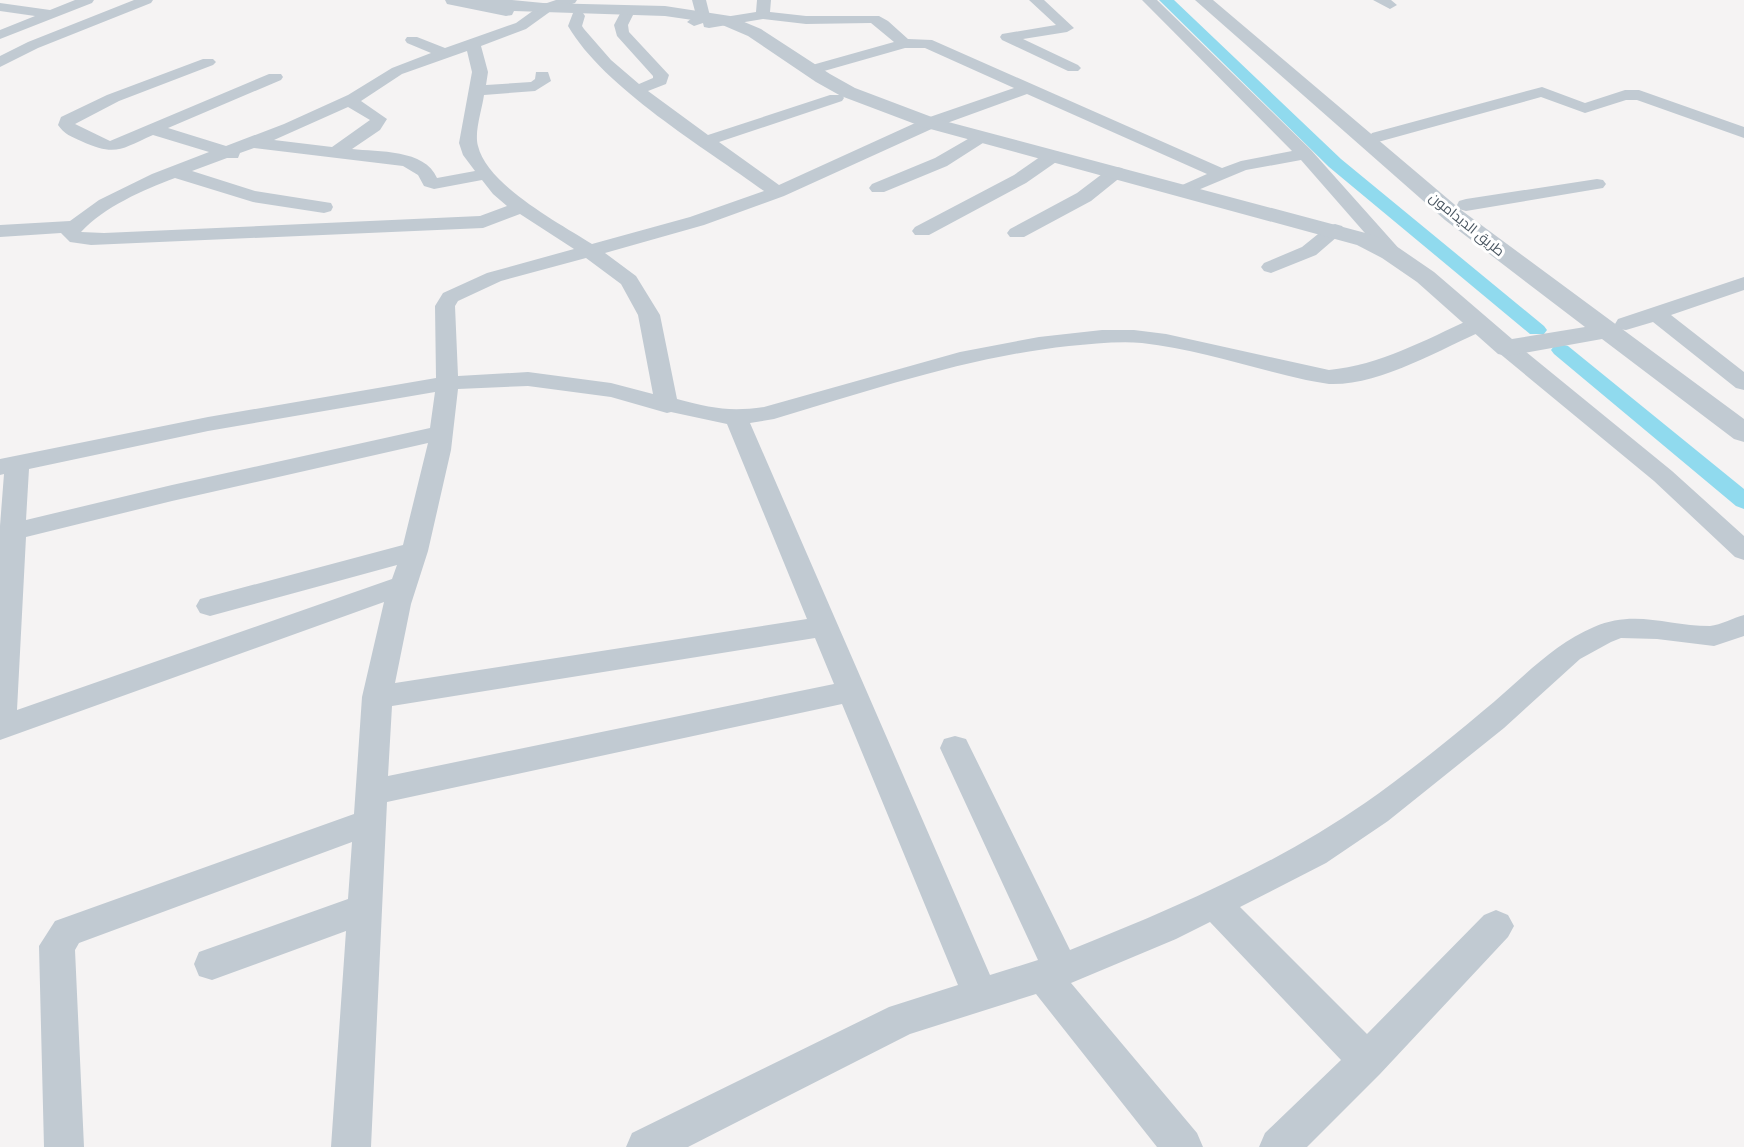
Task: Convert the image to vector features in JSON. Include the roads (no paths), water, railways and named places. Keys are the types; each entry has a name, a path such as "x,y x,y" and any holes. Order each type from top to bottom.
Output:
{"street":[{"path":"33,45 0,35 87,0"},
{"path":"0,62 33,45 146,0"},
{"path":"453,0 486,8 706,16 766,5 806,20 874,19 883,24 904,44"},
{"path":"484,0 542,11 574,8 626,14"},
{"path":"1036,0 1067,28 1007,37 1073,68"},
{"path":"1149,0 1305,154 1392,252 1457,303 1486,333 1663,476 1744,551"},
{"name":"طريق الديدامون","path":"1203,0 1338,111 1378,137 1466,205 1744,433"},
{"name":"طريق الديدامون","path":"1216,0 1453,215 1615,328 1744,411"},
{"path":"0,7 52,14"},
{"path":"574,8 574,26 606,63 636,90 778,192"},
{"path":"521,207 491,221 483,222 104,239 74,237 70,233 74,227 106,204 175,172 255,143 350,101 397,71 521,26 542,11"},
{"path":"626,14 621,25 622,33 661,75 660,81 636,90"},
{"path":"706,16 747,38 789,69 836,98 922,127 1331,234 1365,240 1392,252"},
{"path":"706,16 761,36 810,70 861,98 922,127"},
{"path":"412,40 445,54"},
{"path":"810,70 904,44 918,43 937,47 1221,174"},
{"path":"473,44 480,69 468,143 472,155 499,190 521,207 590,251 628,280 640,296 649,315 667,406"},
{"path":"208,62 113,98 67,121 66,125 71,130 106,146 118,145 275,77"},
{"path":"477,91 535,86 543,81 542,75"},
{"path":"351,1147 377,697 397,604 415,551 441,433 447,382 445,306 450,297 494,277 697,221 778,192 922,127 1028,88"},
{"path":"1378,137 1542,92 1585,108 1625,95 1639,95 1744,133"},
{"path":"706,141 836,98"},
{"path":"333,162 379,119 350,101"},
{"path":"153,129 226,153 308,166"},
{"path":"878,188 941,162 975,140"},
{"path":"255,143 348,167 368,157 408,161 426,172 430,182 434,184 486,174"},
{"path":"1186,190 1221,174 1254,163 1305,154"},
{"path":"922,231 1010,185 1048,160"},
{"path":"175,172 253,196 324,207"},
{"path":"1017,233 1084,197 1111,176 1186,190 1331,234 1367,253 1449,315 1486,333"},
{"path":"1466,205 1597,184"},
{"path":"0,231 74,227"},
{"path":"1271,267 1309,250 1331,234"},
{"path":"404,585 0,728 9,465 207,423 447,382 528,379 611,390 667,406 736,418 766,414 956,359 1050,341 1140,337 1211,350 1329,377 1344,377 1486,333 1615,328 1744,283"},
{"path":"1656,314 1744,383"},
{"path":"736,418 980,993"},
{"path":"6,534 182,491 441,433"},
{"path":"210,606 415,551"},
{"path":"646,1147 902,1018 1053,973 1164,928 1314,853 1377,812 1493,720 1570,652 1601,635 1618,628 1657,629 1714,636 1744,625"},
{"path":"377,697 824,626"},
{"path":"64,1147 57,946 67,932 370,807 852,691"},
{"path":"955,748 1053,973 1183,1147"},
{"path":"1214,903 1367,1061"},
{"path":"212,964 364,909"},
{"path":"1280,1147 1367,1061 1496,926"}],"waterway":[{"path":"1166,0 1335,163 1537,330"},
{"path":"1561,350 1744,501"}]}
